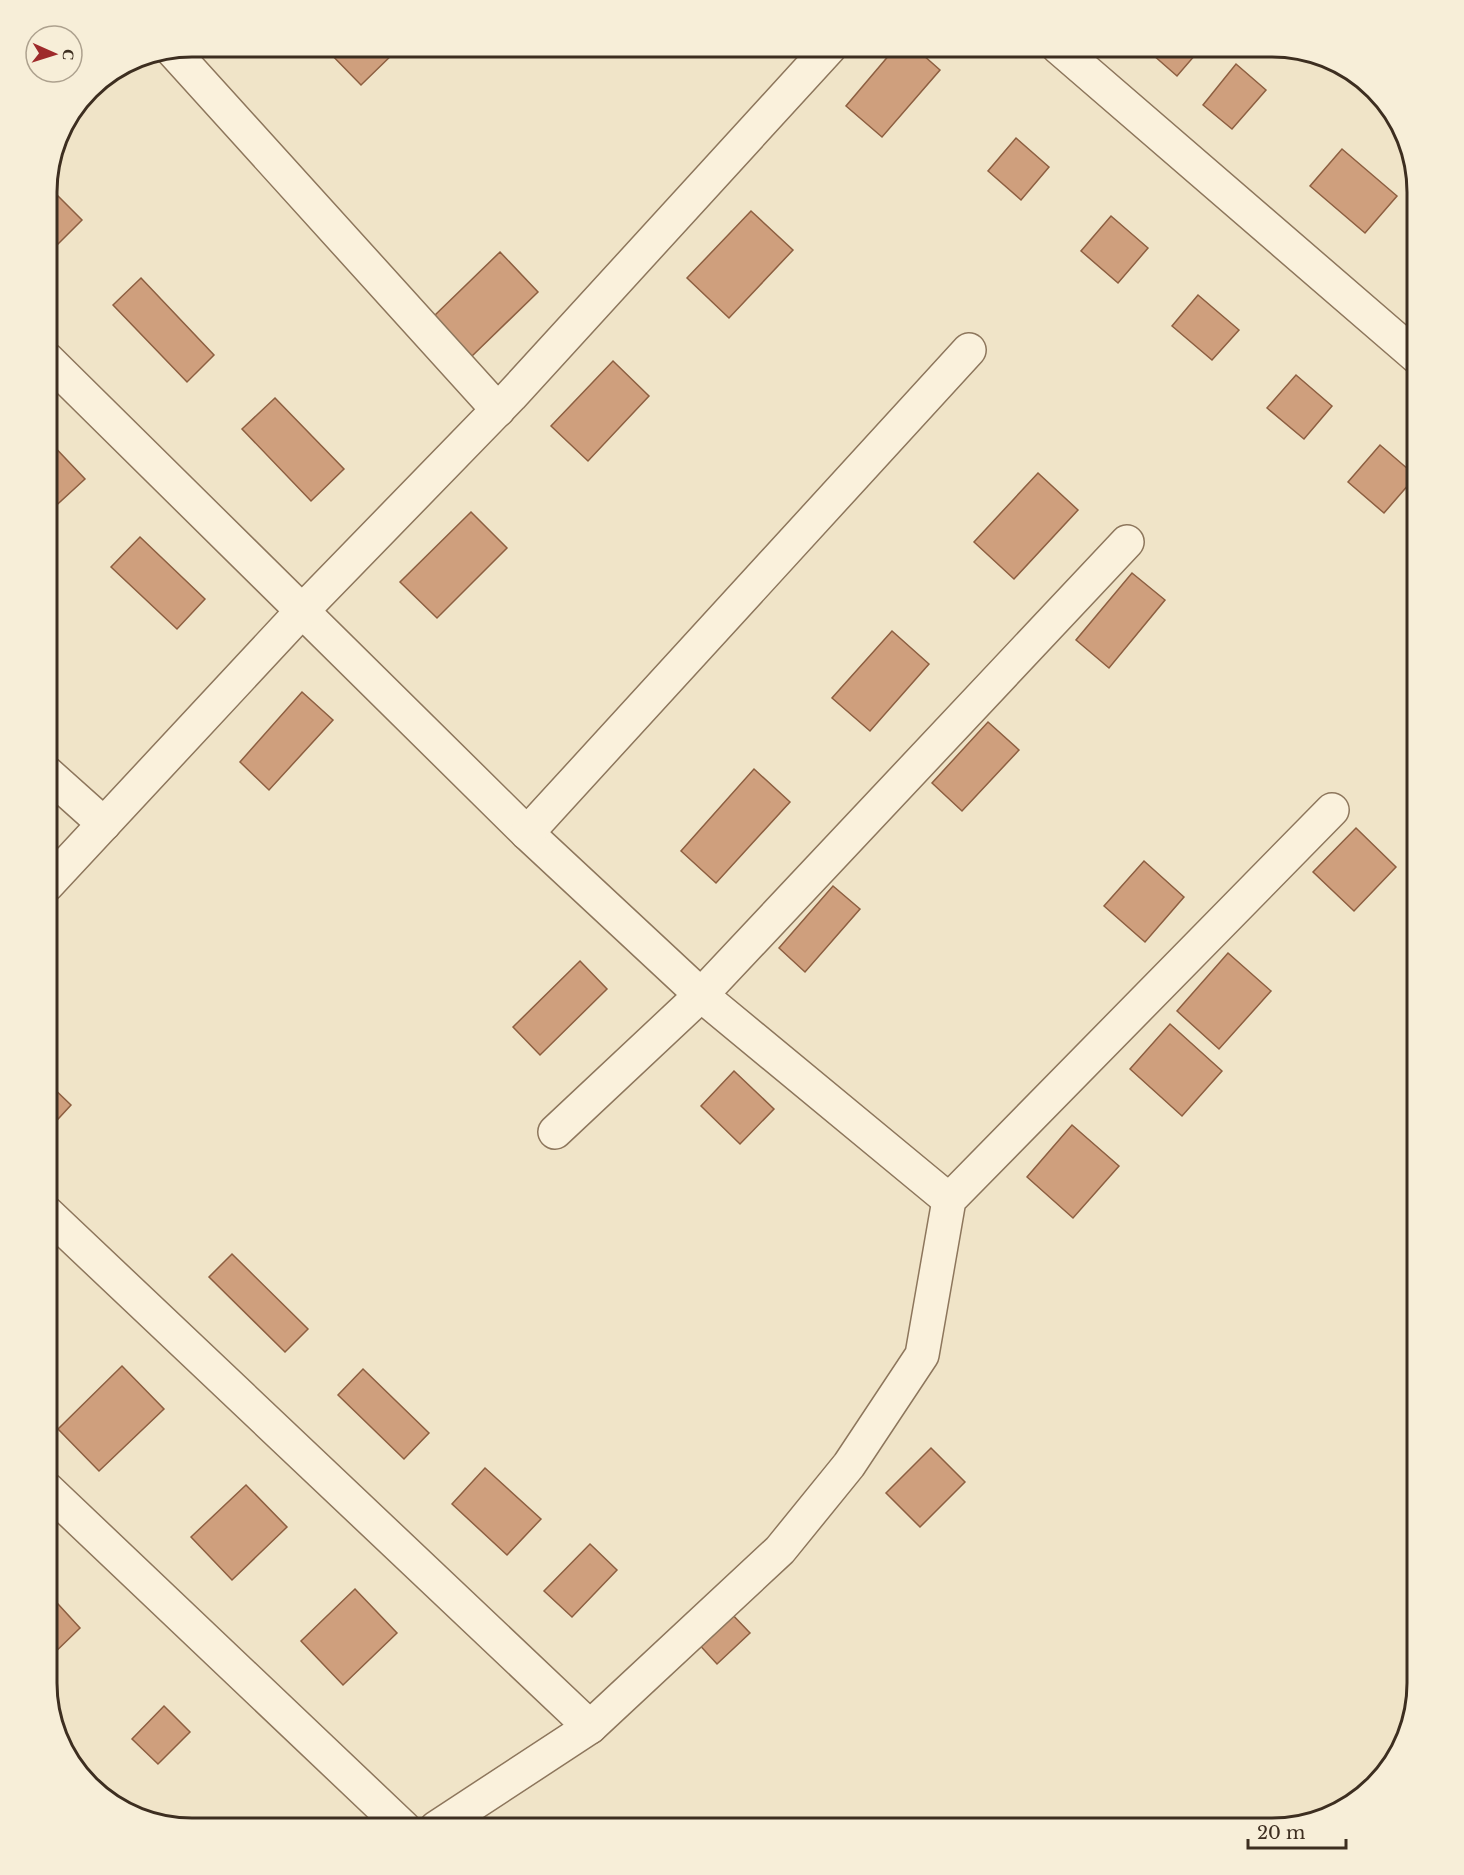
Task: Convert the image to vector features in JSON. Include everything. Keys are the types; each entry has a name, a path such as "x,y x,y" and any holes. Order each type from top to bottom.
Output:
{"street":[{"path":"57,874 302,611 498,410 821,57"},
{"path":"1070,57 1407,348"},
{"path":"179,58 498,410"},
{"path":"527,832 969,350"},
{"path":"57,369 527,832 701,995 949,1200"},
{"path":"555,1132 701,995 1127,542"},
{"path":"57,782 104,824"},
{"path":"451,1818 590,1727 780,1550 849,1465 922,1355 949,1200 1332,810"},
{"path":"57,1222 590,1727"},
{"path":"57,1499 393,1818"}],"building":[{"path":"334,57 390,57 361,85"},
{"path":"888,57 925,57 940,70 882,137 846,106"},
{"path":"1155,57 1193,57 1177,76"},
{"path":"1236,64 1266,90 1232,129 1203,105"},
{"path":"1016,138 1049,167 1021,200 988,171"},
{"path":"1342,149 1397,196 1365,233 1310,186"},
{"path":"57,195 82,220 57,245"},
{"path":"751,211 793,250 729,318 687,278"},
{"path":"1111,216 1148,248 1118,283 1081,251"},
{"path":"500,252 538,292 471,357 433,317"},
{"path":"141,278 214,355 187,382 113,305"},
{"path":"1198,295 1239,330 1212,360 1172,326"},
{"path":"613,361 649,396 588,461 551,426"},
{"path":"1296,375 1332,406 1304,439 1267,408"},
{"path":"275,398 344,469 311,501 242,429"},
{"path":"1380,445 1407,468 1407,486 1384,513 1348,482"},
{"path":"57,450 85,479 57,505"},
{"path":"1038,473 1078,510 1014,579 974,542"},
{"path":"471,512 507,548 437,618 400,582"},
{"path":"140,537 205,599 177,629 111,567"},
{"path":"1132,573 1165,600 1109,668 1076,640"},
{"path":"892,631 929,664 870,731 832,698"},
{"path":"302,692 333,720 269,790 240,762"},
{"path":"988,722 1019,750 962,811 932,783"},
{"path":"754,769 790,802 716,883 681,851"},
{"path":"1356,828 1396,867 1354,911 1313,872"},
{"path":"1144,861 1184,897 1145,942 1104,906"},
{"path":"833,886 860,909 805,972 779,948"},
{"path":"1228,953 1271,991 1219,1049 1177,1011"},
{"path":"580,961 607,989 540,1055 513,1027"},
{"path":"1170,1024 1222,1071 1182,1116 1130,1069"},
{"path":"734,1071 774,1109 740,1144 701,1106"},
{"path":"57,1092 71,1105 57,1120"},
{"path":"1072,1125 1119,1166 1073,1218 1027,1177"},
{"path":"232,1254 308,1329 285,1352 209,1277"},
{"path":"122,1366 164,1409 99,1471 58,1429"},
{"path":"363,1369 429,1433 404,1459 338,1395"},
{"path":"931,1448 965,1482 920,1527 886,1493"},
{"path":"485,1468 541,1519 507,1555 452,1504"},
{"path":"246,1485 287,1527 232,1580 191,1537"},
{"path":"590,1544 617,1570 572,1617 544,1591"},
{"path":"355,1589 397,1633 343,1685 301,1641"},
{"path":"57,1603 80,1628 57,1650"},
{"path":"728,1610 750,1633 717,1664 695,1640"},
{"path":"164,1706 190,1732 158,1764 132,1739"}]}
